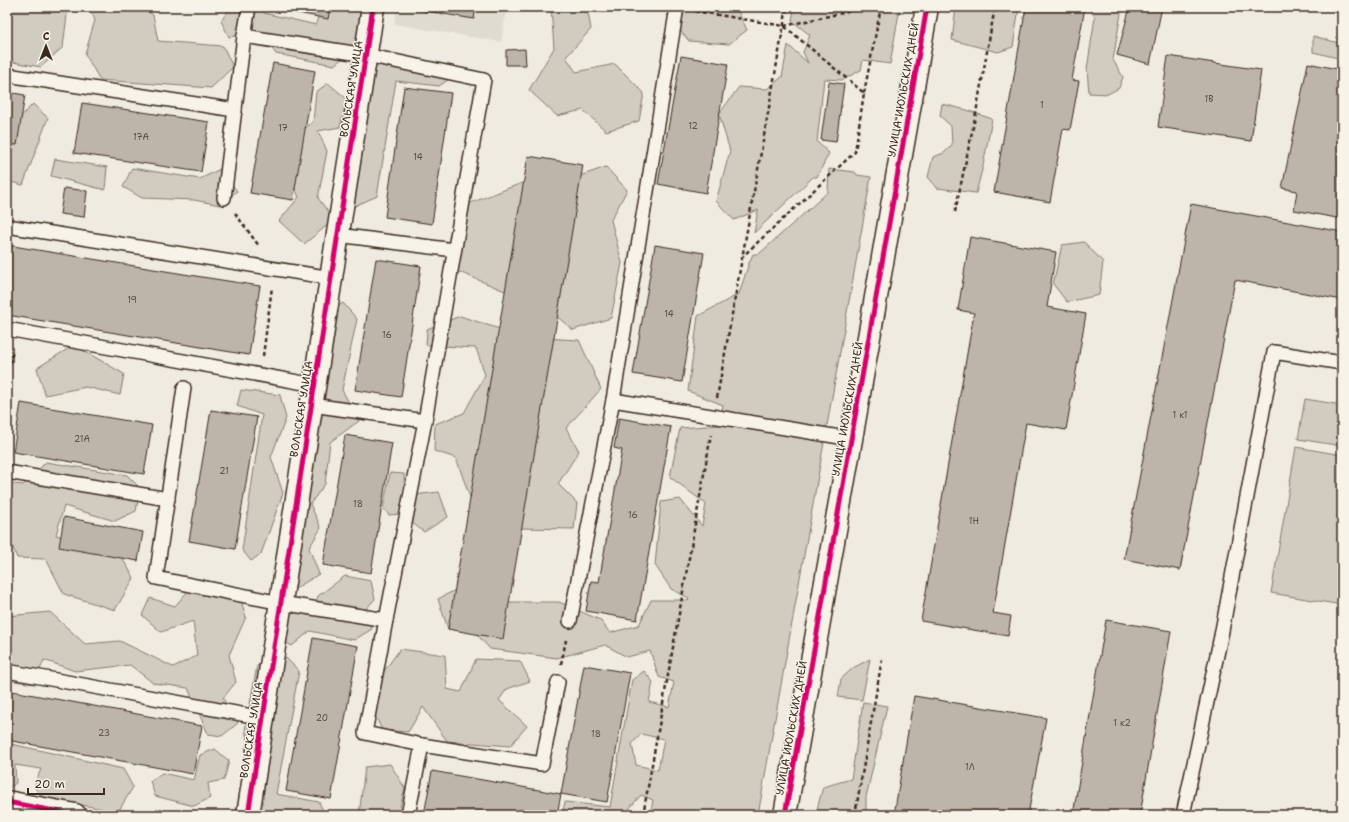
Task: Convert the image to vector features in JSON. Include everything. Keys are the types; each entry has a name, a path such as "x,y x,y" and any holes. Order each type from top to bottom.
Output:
{"street":[{"name":"ВОЛЬСКАЯ УЛИЦА","path":"248,815 373,7"},
{"name":"УЛИЦА ИЮЛЬСКИХ ДНЕЙ","path":"786,815 927,7"},
{"path":"7,802 75,815"}],"lane":[{"path":"224,198 249,7"},
{"path":"570,621 613,400 676,8"},
{"path":"244,36 366,55 484,80 425,421 365,733 422,745 542,764 558,682"},
{"path":"7,75 235,110"},
{"path":"7,226 332,278"},
{"path":"338,235 454,250"},
{"path":"12,330 260,376 313,395 425,421"},
{"path":"1183,815 1221,636 1274,352 1342,363"},
{"path":"184,388 156,578 281,603 386,620"},
{"path":"613,400 852,439"},
{"path":"7,472 168,499"},
{"path":"7,672 263,718"},
{"path":"408,815 422,745"}],"path":[{"path":"676,8 784,26 868,7"},
{"path":"742,256 855,152 864,93 881,7"},
{"path":"955,212 976,113 994,7"},
{"path":"784,26 864,93"},
{"path":"224,198 275,268 260,376"},
{"path":"7,377 12,330"},
{"path":"558,682 570,621"},
{"path":"855,815 882,659"}],"shaded area":[{"path":"7,7 68,7 63,47 41,67 7,61"},
{"path":"89,7 141,7 153,15 158,41 223,46 233,67 211,88 100,80 85,54 95,20"},
{"path":"231,7 262,7 264,13 316,25 320,7 362,7 357,47 334,65 276,54 261,32 229,37 221,21"},
{"path":"397,7 507,7 501,42 394,24"},
{"path":"551,7 587,7 591,29 566,57 576,72 615,64 644,93 639,121 606,131 583,110 557,116 529,90 554,48"},
{"path":"677,7 736,7 747,30 729,44 689,41 667,15"},
{"path":"793,7 900,7 890,64 863,60 861,70 842,80 824,79 817,142 829,153 817,177 813,177 754,233 758,210 734,220 716,201 730,151 719,114 739,87 767,89 782,77 788,45 808,63 803,52 810,35 792,21"},
{"path":"956,7 1019,7 1013,47 998,52 952,40"},
{"path":"1088,7 1122,7 1113,60 1123,77 1119,88 1108,94 1089,93 1087,69 1095,17"},
{"path":"1313,36 1342,44 1342,59 1313,52"},
{"path":"385,55 451,78 439,86 396,81 377,196 348,209 360,68"},
{"path":"328,83 347,99 340,127 318,131 327,151 318,198 334,220 304,244 279,221 299,197 285,168 292,138 313,122 316,92"},
{"path":"33,104 48,118 23,185 7,181 7,131"},
{"path":"942,104 967,110 992,119 976,193 937,188 928,177 933,157 944,153 952,145 951,126 940,116"},
{"path":"55,159 107,167 105,190 51,176"},
{"path":"606,167 627,190 611,220 622,263 611,318 573,330 548,309 445,266 455,209 545,174 565,181"},
{"path":"132,168 200,179 220,169 237,191 220,205 194,200 142,198 123,187"},
{"path":"829,169 855,172 857,175 871,177 758,815 650,815 653,800 641,795 629,809 632,815 562,815 565,802 610,807 632,680 644,671 653,682 649,702 669,707 674,682 659,677 650,651 627,657 605,645 557,658 490,649 472,629 448,629 438,599 457,589 509,602 559,602 600,620 610,633 639,625 651,600 688,601 689,598 671,589 655,565 661,502 680,499 702,526 706,504 670,477 680,428 720,425 723,405 688,391 698,316 739,294 753,254 759,254 828,192","holes":["641,734 664,739 658,770 636,765 632,744"]},
{"path":"1084,242 1103,262 1099,295 1067,302 1053,284 1062,245"},
{"path":"343,303 357,319 342,390 359,421 330,442 325,484 310,504 321,528 309,548 319,574 293,590 321,318"},
{"path":"460,316 524,337 579,340 601,389 566,428 579,451 558,484 577,503 574,529 520,528 472,503 456,458 434,451 435,424 464,413 485,375 476,348 426,345 427,329"},
{"path":"74,345 124,374 120,395 86,387 45,395 37,368"},
{"path":"241,390 280,395 286,418 271,457 283,493 261,554 251,561 242,550 262,415 237,406"},
{"path":"1305,399 1342,405 1342,446 1298,439"},
{"path":"1296,447 1342,455 1342,605 1271,593"},
{"path":"46,462 127,475 140,488 136,511 115,521 64,506 56,535 118,551 134,578 115,610 64,594 46,559 17,558 7,532 7,483 23,485"},
{"path":"390,473 404,474 405,496 439,492 448,517 424,532 401,514 389,515 383,508"},
{"path":"345,576 371,581 375,599 364,611 372,629 354,640 310,631 292,646 270,634 285,612 313,612 318,596"},
{"path":"198,579 237,587 246,617 229,655 236,682 223,698 238,723 222,736 208,734 188,688 153,683 130,665 75,671 44,660 34,684 7,680 7,616 50,612 85,644 120,641 173,667 197,656 193,621 161,632 142,615 150,598 175,606"},
{"path":"400,649 445,655 447,689 461,692 476,659 520,661 530,681 507,689 499,700 527,726 510,746 447,741 423,707 408,732 382,730 366,696"},
{"path":"279,651 299,671 276,794 319,802 325,815 253,815 253,766 245,730 257,666"},
{"path":"870,659 862,700 838,697 841,679 853,668"},
{"path":"863,702 887,706 866,797 866,815 819,815 816,813 823,787 851,779"},
{"path":"7,743 123,769 133,787 118,812 41,797 34,786 41,769 15,765 16,783 7,790"},
{"path":"215,749 229,761 224,780 208,783 210,798 194,806 155,796 150,781 162,773 194,780 200,755"},
{"path":"390,764 405,788 398,815 359,815 365,767"}],"building":[{"path":"268,7 330,7 328,19"},
{"path":"421,7 476,7 474,19 420,10"},
{"path":"1026,7 1085,7 1072,80 1079,81 1070,130 1063,129 1050,202 994,192"},
{"path":"1130,7 1162,7 1150,64 1117,55"},
{"path":"525,49 526,65 506,65 506,50"},
{"path":"681,56 728,64 706,193 658,184"},
{"path":"1168,56 1261,70 1251,141 1158,127"},
{"path":"273,63 315,71 293,200 250,193"},
{"path":"1308,63 1342,70 1342,219 1294,210 1297,191 1282,188"},
{"path":"829,82 844,84 836,142 821,140"},
{"path":"404,87 451,93 432,224 385,217"},
{"path":"7,92 25,95 17,145 7,144"},
{"path":"82,103 209,122 201,172 74,153"},
{"path":"528,156 583,165 503,639 448,629"},
{"path":"64,188 87,191 84,217 60,214"},
{"path":"1191,204 1342,232 1342,300 1235,280 1180,570 1124,559"},
{"path":"970,237 1056,252 1047,307 1086,314 1066,430 1026,423 993,613 1011,616 1008,636 921,621 974,313 958,310"},
{"path":"7,245 260,286 249,355 7,315"},
{"path":"655,245 704,253 682,382 633,374"},
{"path":"376,259 421,266 401,397 355,390"},
{"path":"21,403 152,425 144,474 13,452"},
{"path":"211,410 257,417 235,549 189,541"},
{"path":"619,418 671,427 637,620 586,611 591,581 599,582 622,450 614,448"},
{"path":"345,435 392,443 371,573 323,565"},
{"path":"64,517 143,532 138,561 59,547"},
{"path":"1106,620 1171,631 1140,815 1073,815"},
{"path":"313,638 358,646 331,799 286,791"},
{"path":"584,665 630,673 607,802 561,794"},
{"path":"7,690 202,726 193,774 7,740"},
{"path":"914,696 1046,718 1028,815 894,815"},
{"path":"432,771 561,794 557,815 424,815"}],"cycle path":[{"path":"248,815 373,7"},
{"path":"785,815 927,7"},
{"path":"7,802 75,815"}]}
